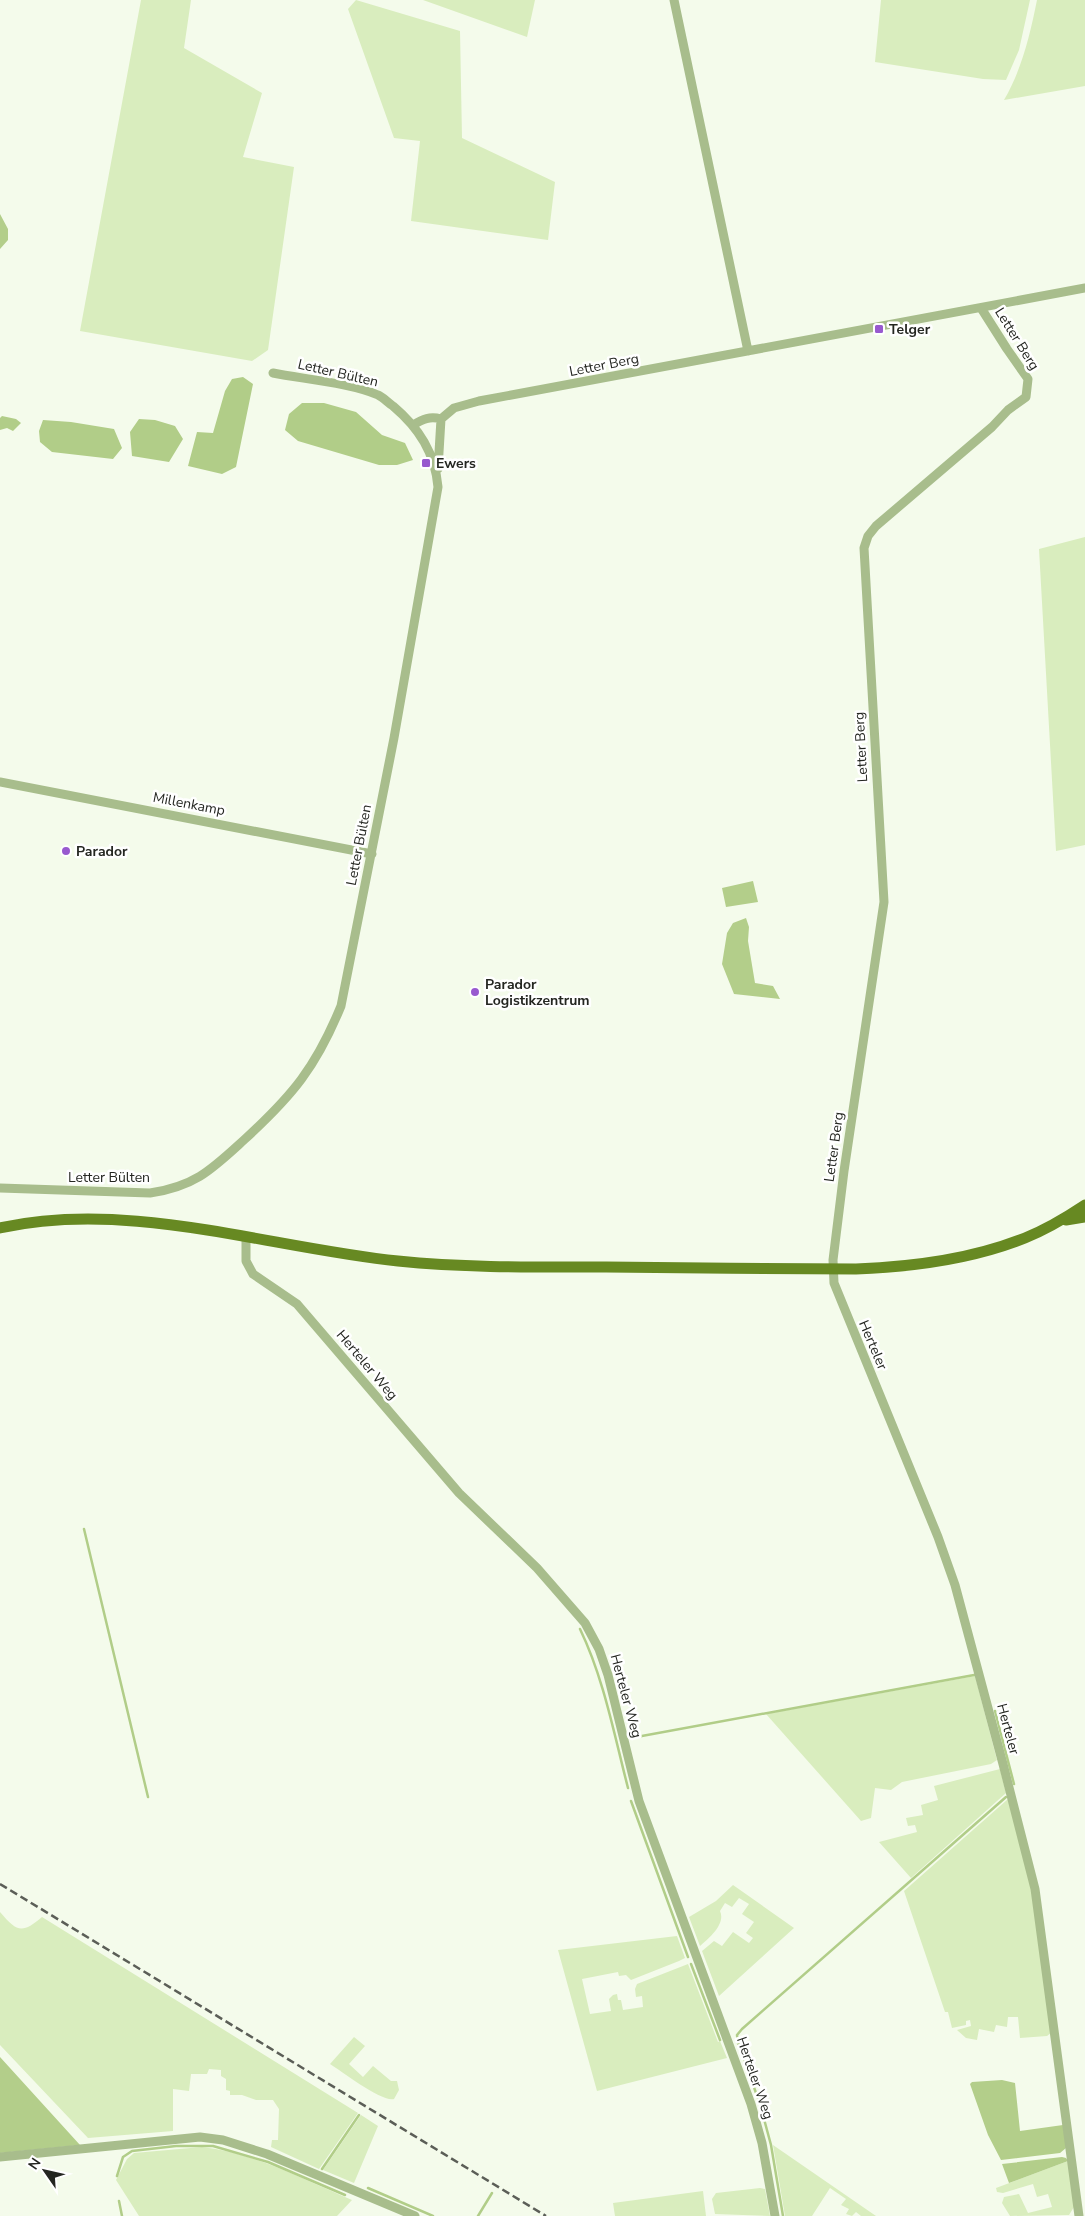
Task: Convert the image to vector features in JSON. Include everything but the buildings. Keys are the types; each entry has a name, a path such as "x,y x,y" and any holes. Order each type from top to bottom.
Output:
{"main road":[{"path":"0,1228 26,1223 100,1220 173,1226 363,1257 459,1265 833,1269 879,1268 952,1258 1025,1238 1085,1205"},
{"path":"1057,1222 1085,1217"}],"street":[{"path":"674,0 748,350"},
{"name":"Letter Berg","path":"441,419 454,408 479,401 1085,288"},
{"name":"Letter Berg","path":"833,1269 844,1171 884,902 864,548 868,536 876,526 992,427 1008,410 1026,397 1028,379 982,308"},
{"name":"Letter Bülten","path":"0,1188 150,1193 170,1190 190,1183 207,1173 224,1158 277,1109 295,1089 311,1068 328,1039 341,1006 372,854 438,487 431,452 413,425 379,395 273,373"},
{"path":"413,425 423,419 432,417 441,419 437,479"},
{"name":"Millenkamp","path":"0,782 372,854"},
{"name":"Herteler Weg","path":"246,1238 246,1261 254,1274 296,1304 459,1494 537,1568 585,1623 599,1649 608,1675 639,1801 751,2104 762,2143 775,2216"},
{"name":"Herteler","path":"833,1269 837,1295 938,1537 955,1585 1036,1889 1079,2216"},
{"path":"0,2158 200,2137 222,2140 267,2154 415,2216"}],"shaded area":[{"path":"141,0 191,0 184,48 262,93 243,157 294,167 268,350 252,361 80,331"},
{"path":"356,0 460,31 462,138 555,182 548,240 411,221 420,141 394,138 348,9"},
{"path":"423,0 535,0 527,37"},
{"path":"881,0 1030,0 1019,50 1006,80 983,79 875,62"},
{"path":"1037,0 1085,0 1085,86 1004,100 1025,52"},
{"path":"0,214 8,229 8,240 0,249"},
{"path":"243,377 253,384 236,467 222,474 188,466 197,432 213,433 225,391 232,379"},
{"path":"302,403 324,403 356,412 382,435 405,443 413,460 397,465 379,465 298,441 285,430 289,414"},
{"path":"2,416 16,419 21,423 13,431 7,428 0,430 0,418"},
{"path":"139,419 155,420 175,426 183,439 169,462 132,456 130,432"},
{"path":"43,420 71,422 114,429 122,448 113,459 52,452 40,442 39,431"},
{"path":"1085,537 1085,845 1056,851 1039,549"},
{"path":"753,881 758,902 726,907 722,888"},
{"path":"746,918 749,927 748,941 755,983 773,986 780,999 734,994 722,964 727,933 733,923"},
{"path":"975,1676 997,1760 991,1764 902,1782 891,1790 875,1788 871,1818 861,1821 766,1714"},
{"path":"1000,1769 1006,1793 911,1878 879,1842 917,1832 915,1825 908,1826 906,1818 923,1815 921,1805 938,1800 934,1786"},
{"path":"1008,1799 1031,1888 1051,2033 1047,2036 1020,2038 1018,2017 1008,2017 1007,2027 996,2025 994,2032 979,2029 977,2040 966,2038 957,2030 971,2026 970,2020 966,2021 966,2025 952,2028 948,2012 945,2012 904,1891"},
{"path":"733,1885 794,1928 719,1996 702,1951 714,1941 722,1946 733,1932 749,1943 753,1938 746,1933 754,1922 742,1914 749,1904 739,1898 732,1907 725,1903 720,1911 721,1921 719,1926 700,1946 689,1917 716,1901"},
{"path":"0,1912 11,1924 20,1928 29,1926 42,1917 358,2113 319,2169 271,2147 272,2140 278,2140 279,2109 273,2100 256,2100 242,2095 230,2095 230,2091 226,2090 226,2079 221,2076 221,2070 209,2069 207,2074 191,2074 189,2091 173,2089 173,2131 88,2138 0,2045"},
{"path":"677,1936 685,1958 679,1961 631,1980 626,1975 619,1976 618,1972 582,1979 590,2014 611,2011 609,1999 617,1994 618,2000 621,2000 623,2010 643,2007 642,1996 636,1997 635,1989 637,1984 688,1964 718,2042 720,2041 727,2058 597,2091 558,1950"},
{"path":"354,2037 365,2046 349,2064 363,2077 373,2066 391,2081 397,2081 399,2090 394,2099 380,2096 330,2064"},
{"path":"0,2057 80,2145 0,2153"},
{"path":"1002,2080 1015,2083 1020,2131 1063,2125 1066,2148 1060,2153 1001,2160 988,2135 970,2084 972,2082"},
{"path":"361,2115 378,2126 354,2183 323,2170"},
{"path":"773,2145 876,2216 861,2216 856,2212 852,2216 846,2214 849,2209 841,2205 846,2199 830,2188 812,2216 785,2216"},
{"path":"202,2147 222,2150 260,2161 352,2200 337,2216 139,2216 116,2180 127,2159 134,2153"},
{"path":"1062,2157 1068,2161 1009,2183 1002,2164"},
{"path":"1068,2161 1074,2207 1069,2215 1010,2216 1002,2203 1004,2197 1019,2194 1028,2213 1052,2207 1048,2194 1037,2197 1033,2184 1003,2193 997,2192 996,2188"},
{"path":"765,2189 770,2216 715,2214 712,2199 716,2193"},
{"path":"703,2191 706,2216 615,2216 613,2203"}],"waterway":[{"path":"84,1529 148,1797"},
{"path":"580,1629 596,1667 628,1788"},
{"path":"631,1738 974,1675"},
{"path":"995,1711 1014,1784"},
{"path":"783,2216 771,2145 760,2104 738,2043 737,2035 1006,1797"},
{"path":"631,1801 688,1957"},
{"path":"691,1964 720,2040"},
{"path":"322,2169 359,2115"},
{"path":"117,2176 123,2157 132,2151 176,2146 213,2146 268,2162 345,2195"},
{"path":"368,2188 433,2216"},
{"path":"478,2216 492,2193"},
{"path":"119,2201 122,2216"}],"railway":[{"path":"0,1884 546,2216"}],"place":[{"name":"Telger","path":"879,329"},
{"name":"Ewers","path":"426,463"},
{"name":"Parador","path":"66,851"},
{"name":"Parador Logistikzentrum","path":"475,992"}]}
